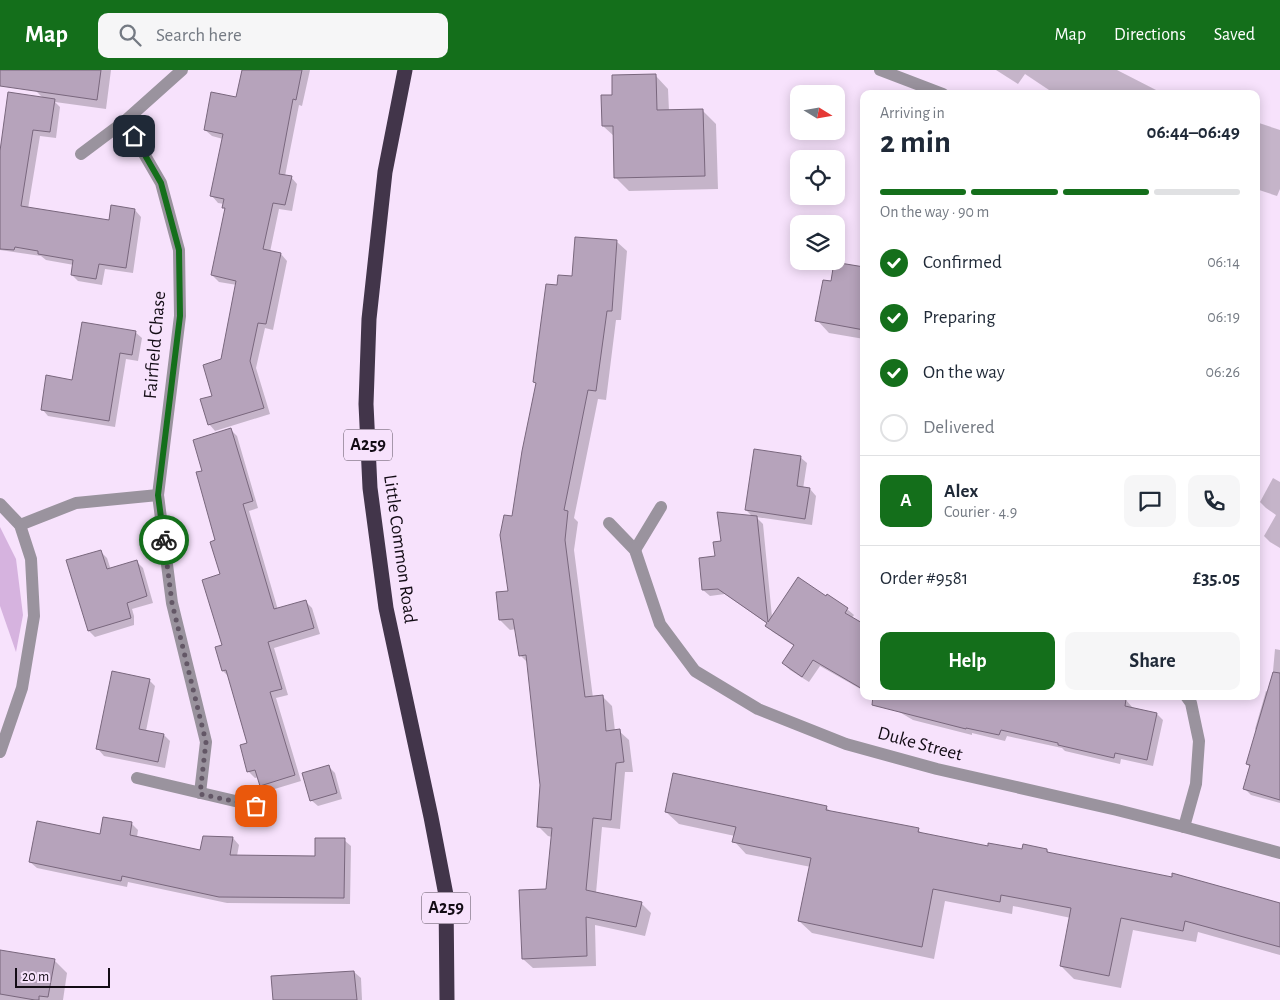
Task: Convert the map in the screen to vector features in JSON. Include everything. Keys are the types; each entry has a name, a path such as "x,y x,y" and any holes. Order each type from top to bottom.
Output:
{"highway":[{"name":"Little Common Road","path":"405,70 385,172 369,320 366,413 370,488 386,608 446,895 447,1000"}],"street":[{"path":"81,154 125,121 182,70"},
{"path":"880,70 932,90"},
{"name":"Fairfield Chase","path":"125,121 161,183 179,250 180,316 158,495 172,603 206,742 200,794"},
{"path":"20,525 76,503 158,495"},
{"path":"0,504 20,525 30,559 34,616 22,688 0,752"},
{"path":"635,550 661,508"},
{"name":"Duke Street","path":"609,523 635,550 660,624 695,671 758,709 846,744 937,770 1184,827 1280,853"},
{"path":"1184,827 1196,784 1199,741 1189,700"},
{"path":"137,778 256,806"}],"shaded area":[{"path":"0,527 16,559 23,615 16,652 0,606"}],"building":[{"path":"0,70 101,70 97,100 0,86"},
{"path":"242,70 302,70 296,100 293,99 279,174 292,176 285,205 273,203 263,249 281,253 266,324 258,323 250,361 264,408 208,425 200,399 212,396 203,365 221,359 236,281 211,275 225,208 222,208 224,199 210,196 223,134 204,130 211,92 236,97"},
{"path":"656,74 657,110 703,109 705,176 614,178 613,126 602,126 601,95 612,95 612,75"},
{"path":"8,92 55,99 50,132 33,130 21,206 109,220 111,205 135,209 126,268 99,264 96,279 71,275 73,260 38,254 38,251 15,247 14,250 0,249 0,151"},
{"path":"575,237 617,240 612,311 607,311 596,391 588,390 564,510 568,511 565,540 585,697 603,695 606,731 620,729 624,762 616,763 611,820 593,818 586,890 642,902 636,927 586,917 587,956 522,959 519,890 546,889 552,828 537,827 540,785 526,655 519,656 513,619 499,620 496,592 508,591 500,535 504,515 512,516 522,451 536,383 533,382 546,284 557,285 558,275 572,276"},
{"path":"845,264 860,266 860,329 815,321 823,280 831,281 833,270 845,270"},
{"path":"82,322 136,331 132,355 120,353 109,421 41,410 46,375 72,380"},
{"path":"231,428 253,501 243,504 274,609 306,600 314,628 268,642 282,689 270,692 295,775 260,786 255,770 247,772 240,745 247,743 226,670 222,671 215,647 222,645 202,580 220,574 210,542 215,540 196,472 202,471 193,440"},
{"path":"754,449 801,456 797,486 810,488 805,519 745,510"},
{"path":"717,512 757,516 768,622 798,577 848,608 845,613 860,622 860,688 813,660 802,677 782,663 794,645 765,626 767,623 718,589 702,590 699,558 715,556 713,542 721,541"},
{"path":"101,550 107,569 137,560 147,596 127,603 131,618 88,631 66,560"},
{"path":"112,671 150,679 139,729 164,734 158,762 96,749"},
{"path":"1273,672 1280,673 1280,800 1243,789 1250,765 1246,764"},
{"path":"873,700 1126,700 1125,706 1157,713 1147,760 1115,753 1114,758 1001,730 999,735 966,729 872,705"},
{"path":"329,765 337,793 310,801 302,773"},
{"path":"673,773 827,806 826,810 919,828 918,832 988,846 988,843 1022,849 1023,844 1047,849 1047,852 1172,877 1172,873 1280,903 1280,947 1185,921 1183,931 1121,918 1109,976 1060,966 1071,908 1001,895 1000,902 933,889 922,947 798,921 811,858 732,842 736,827 665,812"},
{"path":"103,817 132,822 130,835 200,850 203,836 233,837 230,855 315,856 315,838 345,838 344,898 219,897 122,876 121,881 29,862 37,821 100,834"},
{"path":"0,950 55,959 48,997 39,996 39,1000 35,1000 0,994"},
{"path":"354,971 357,1000 273,1000 271,976"}],"way so far":[{"path":"164,540 172,603 206,742 200,794 256,806"}],"route":[{"path":"134,136 161,183 179,250 180,316 158,495 164,540"}]}
